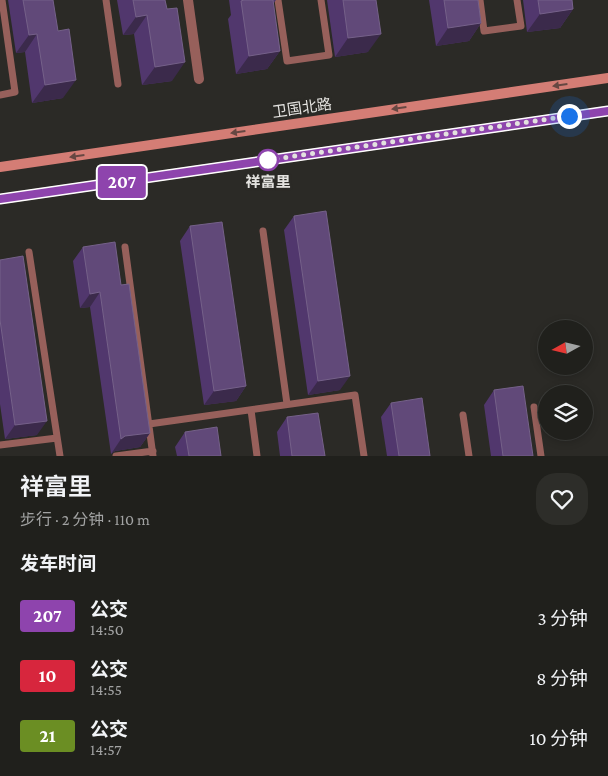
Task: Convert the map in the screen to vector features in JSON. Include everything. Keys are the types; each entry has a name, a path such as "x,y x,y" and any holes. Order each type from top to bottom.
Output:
{"main road":[{"name":"卫国北路","path":"0,167 608,78"},
{"path":"0,199 608,111"}],"street":[{"path":"188,0 200,79"}],"lane":[{"path":"0,95 15,92 2,0"},
{"path":"106,0 118,84"},
{"path":"278,0 287,61 329,55 321,0"},
{"path":"480,0 484,31 521,26 517,0"},
{"path":"263,231 287,404"},
{"path":"116,456 153,453 125,246"},
{"path":"29,252 60,456"},
{"path":"149,424 355,395 364,456"},
{"path":"534,407 541,456"},
{"path":"250,410 257,456"},
{"path":"463,415 469,456"},
{"path":"0,445 57,438"}],"building":[{"path":"23,0 53,0 58,31 69,29 76,80 45,85 37,34 29,35"},
{"path":"133,0 165,0 167,9 177,8 185,62 155,67 147,15 136,17"},
{"path":"273,0 280,51 249,56 241,1"},
{"path":"343,0 376,0 381,34 348,38"},
{"path":"444,0 478,0 481,23 448,28"},
{"path":"538,0 572,0 573,9 540,14"},
{"path":"326,211 350,376 318,381 294,216"},
{"path":"222,222 246,386 214,391 190,226"},
{"path":"115,242 121,285 129,284 150,433 125,436 121,439 100,292 90,294 83,247"},
{"path":"23,256 47,421 15,425 0,320 0,260"},
{"path":"523,386 533,456 503,456 494,390"},
{"path":"422,398 430,456 399,456 391,403"},
{"path":"318,413 325,456 292,456 287,417"},
{"path":"217,427 221,456 189,456 185,432"}],"bus line":[{"name":"207","path":"0,199 608,111"}],"place":[{"name":"祥富里","path":"268,160"}],"route":[{"path":"268,160 569,116"}]}
